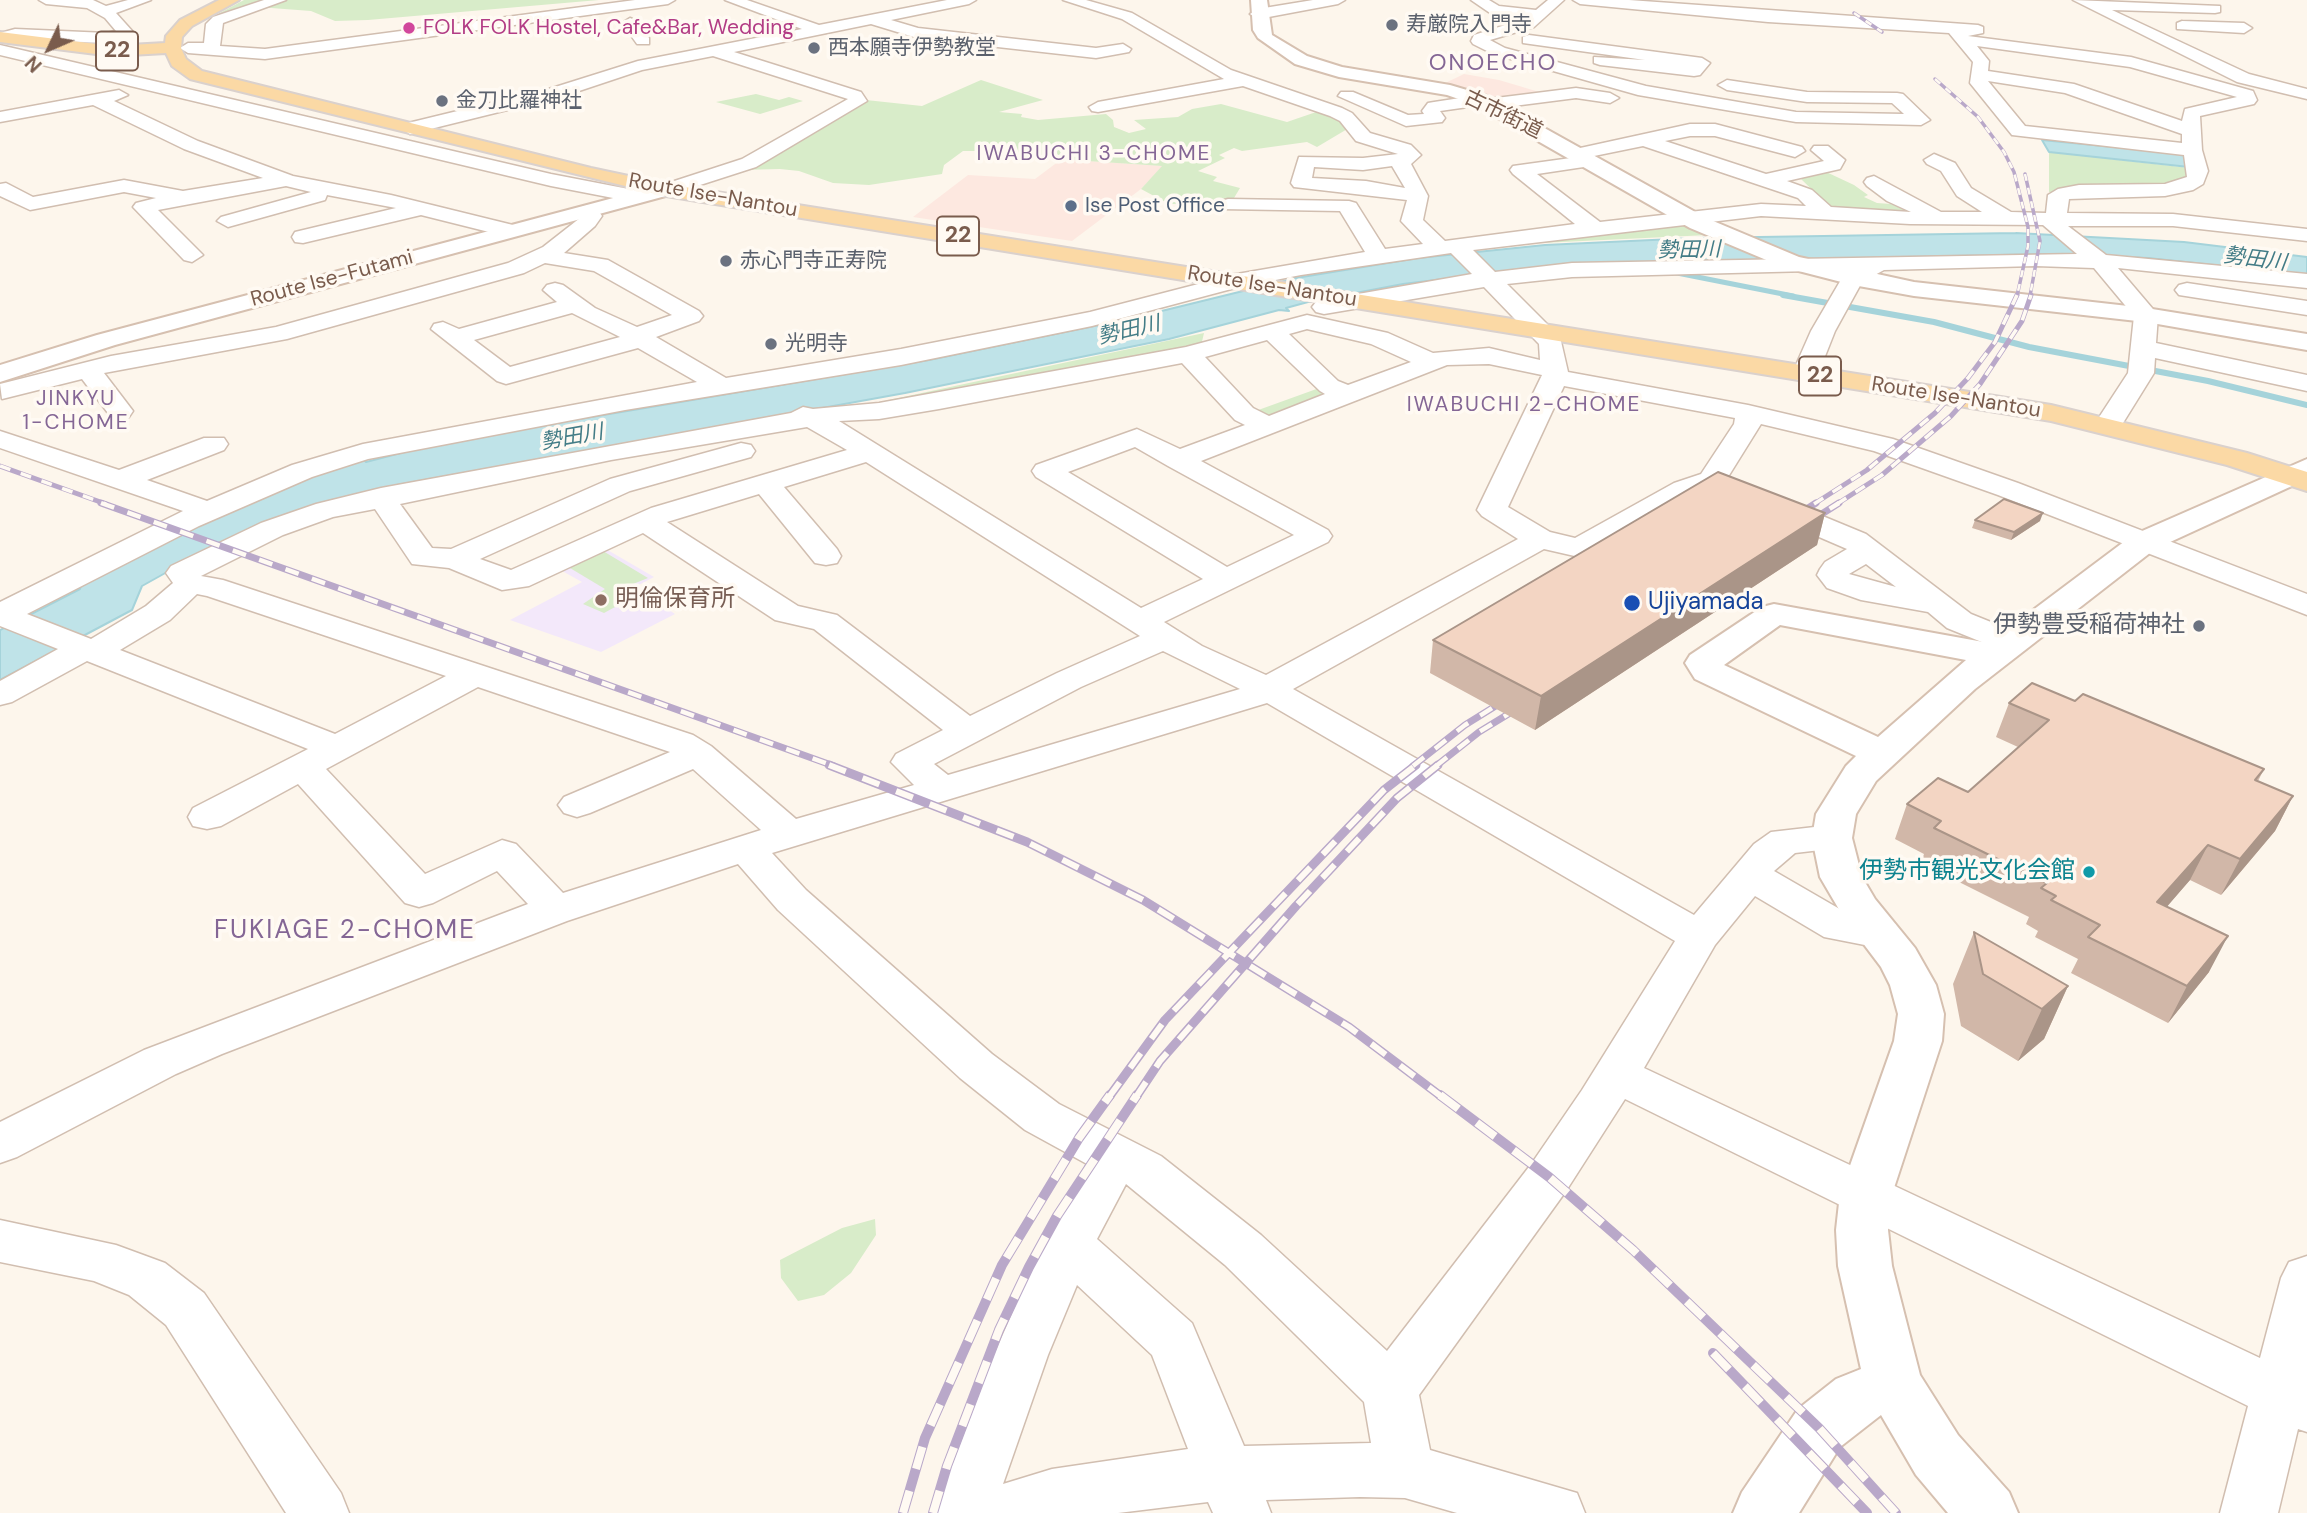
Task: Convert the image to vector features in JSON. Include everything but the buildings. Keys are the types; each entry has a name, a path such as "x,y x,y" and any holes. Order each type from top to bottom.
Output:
{"main road":[{"path":"62,45 103,53 150,55 179,47 207,12 231,0"},
{"name":"Route Ise-Nantou","path":"0,37 62,45 179,47 196,75 666,190 2051,413 2301,475"}],"street":[{"path":"0,37 15,34 96,38 126,33 105,12 91,4 46,0"},
{"path":"105,12 144,0"},
{"path":"206,49 212,45 214,24 223,18 279,0"},
{"path":"265,54 668,0"},
{"path":"732,0 817,29"},
{"path":"894,14 970,0"},
{"path":"1070,0 1128,16 1242,82 1336,111 1346,117 1363,137 1398,147 1411,154 1403,159 1363,164 1306,161 1301,183 1366,187 1415,206"},
{"path":"1094,7 1126,0"},
{"path":"1258,7 1338,0"},
{"path":"1478,0 1495,10 1538,17 1726,28 1754,24 1757,16"},
{"path":"1490,40 1538,17 1557,0"},
{"path":"1580,0 1959,34 2062,37 2144,54 2201,58"},
{"path":"2084,2 2216,9"},
{"path":"2084,2 2252,81 2307,94"},
{"path":"641,4 663,17 623,24 643,41"},
{"name":"古市街道","path":"1258,7 1261,30 1266,38 1282,51 1314,65 1450,90 1485,102 1691,219 1722,235 1795,263 1853,278 1945,293 2146,315 2307,342"},
{"path":"870,12 917,33 1085,47"},
{"path":"410,128 558,92 638,66 817,29 870,12 894,14 960,30 1085,47 1096,53 1123,49"},
{"path":"1538,17 1569,29"},
{"path":"378,20 395,36"},
{"path":"2129,25 2245,28"},
{"path":"213,33 240,30"},
{"path":"1959,34 1979,67 1979,83 2019,131 2102,140 2191,140"},
{"path":"1959,34 2110,58 2187,76 2247,95 2248,100 2189,115 2198,171 2196,180 2191,184 2165,190 2061,193 2054,221"},
{"path":"1490,40 1702,63 1696,70 1688,70 1490,40"},
{"path":"1490,40 1499,51 1644,91 1796,117 1922,120 1898,98 1807,97 1727,85"},
{"path":"179,47 345,61"},
{"path":"1024,63 1085,47"},
{"path":"0,50 551,180 639,197"},
{"path":"666,190 749,163 858,101 855,96 710,50"},
{"path":"1979,67 2046,65 2106,76"},
{"path":"1979,67 2068,88 2191,140"},
{"path":"1098,107 1242,82"},
{"path":"0,117 157,85"},
{"path":"1347,96 1406,121 1436,118 1430,111 1434,107 1576,93 1697,114 1707,113 1717,104"},
{"path":"1988,95 2038,103"},
{"path":"95,99 191,145 288,181 422,208 509,232"},
{"path":"2185,100 2209,108"},
{"path":"1796,117 1808,133 1875,133 1927,138"},
{"path":"2076,118 2101,128 2102,140"},
{"path":"1596,230 1520,170 1584,158 1674,133 1776,159 1820,160 1768,180"},
{"path":"1644,140 1805,194 1823,211"},
{"path":"2,616 135,545 205,513 302,471 363,452 1093,320 1244,282 1379,257 1551,232 1596,230 1761,211 1823,211 2018,229 1964,192 1939,153"},
{"path":"1403,159 1401,163 1415,206 1417,227 1451,247 1490,278 1550,342 1555,374 1492,510 1541,539 1579,548 1684,489 1711,480 1748,424 1748,413"},
{"path":"120,213 183,197 288,181"},
{"path":"1874,182 1894,197 1927,211 1941,224"},
{"path":"30,204 124,186 183,197"},
{"path":"2,187 30,204 45,223"},
{"name":"Route Ise-Futami","path":"1,383 119,336 666,190"},
{"path":"228,221 340,191"},
{"path":"1228,205 1415,206"},
{"path":"144,207 192,255"},
{"path":"1349,207 1354,220 1379,257"},
{"path":"303,237 422,208"},
{"path":"1,383 278,334 474,280 543,256 588,222 593,216 589,211"},
{"path":"2007,219 2173,220 2307,235"},
{"path":"2054,221 2072,230 2186,237 2307,252"},
{"path":"2054,221 2103,266 2146,315 2143,362 2108,425"},
{"path":"1722,235 1901,230"},
{"path":"543,256 600,265 691,316 639,337 506,376 449,334 574,305"},
{"path":"1805,374 1853,278 1887,262"},
{"path":"1220,348 1216,335 1349,299 1490,278 1572,270 1887,262 2198,267 2307,281"},
{"path":"2103,266 2307,308"},
{"path":"553,289 574,305 814,420 870,452 1152,630 1270,690 1578,870 1699,936"},
{"path":"789,834 698,754 680,743 212,587 190,584 182,573 272,529 326,510 381,497 611,452 939,401 1048,378 1220,348 1307,323 1378,338 1432,362"},
{"path":"1273,333 1329,386 1348,395"},
{"path":"1188,354 1244,414 1267,425"},
{"path":"1178,460 1432,362 1453,356 1489,356 1555,374 1748,413 1883,445 2307,606"},
{"path":"2143,362 2307,383"},
{"path":"90,369 93,377 120,411"},
{"path":"455,559 637,480 814,420"},
{"path":"941,788 909,762 1069,680 1152,630 1225,579 1317,536 1137,438 1046,471 1225,579"},
{"path":"0,439 193,505 205,513"},
{"path":"120,480 214,444"},
{"path":"611,452 637,480"},
{"path":"381,497 423,557 455,559 502,581 518,579 645,521 870,452"},
{"path":"494,474 534,523"},
{"path":"1987,1513 1937,1455 1893,1383 1865,1266 1862,1230 1866,1194 1918,1041 1922,1014 1913,985 1880,934 1858,908 1841,877 1832,838 1836,814 1849,789 1880,753 2003,649 2144,542 2301,475"},
{"path":"1711,480 1794,513 1868,549 1959,621 2003,649"},
{"path":"765,484 826,556"},
{"path":"645,521 787,612 825,622 968,732"},
{"path":"0,1144 160,1062 206,1042 552,911 789,834 1246,700 1270,690 1541,539"},
{"path":"1868,549 1836,569 1833,575 1838,581 1873,593 1938,605"},
{"path":"0,695 158,613 190,584"},
{"path":"1880,753 1708,671 1703,663 1774,614 2003,649"},
{"path":"2,616 338,748"},
{"path":"207,817 473,676"},
{"path":"577,805 698,754"},
{"path":"303,767 419,893 502,853 546,898 552,911"},
{"path":"1390,1390 1549,1177 1617,1075 1699,936 1768,853 1785,841 1832,838"},
{"path":"745,848 792,900 976,1066 1042,1116 1144,1170 1233,1242 1390,1390 1405,1471"},
{"path":"1750,875 1839,927 1880,934"},
{"path":"1617,1075 2292,1399"},
{"path":"962,1513 1021,1354 1068,1245 1116,1157"},
{"path":"0,1241 97,1260 148,1279 186,1309 320,1513"},
{"path":"1068,1245 1173,1340 1235,1493"},
{"path":"2249,1513 2292,1399 2307,1278"},
{"path":"1764,1513 1819,1428 1857,1398 1893,1383"},
{"path":"1001,1513 1052,1497 1125,1484 1235,1493 1405,1471 1556,1513"}],"shaded area":[{"path":"1464,74 1499,80 1546,94 1497,101 1441,85"},
{"path":"1075,160 1163,166 1141,189 1072,241 913,217 968,175 1035,179 1055,164"},
{"name":"明倫保育所","path":"599,545 654,577 635,587 675,614 601,652 510,620 582,582 555,567"}],"green space":[{"path":"244,0 599,0 368,20 335,21 311,11 258,7 230,17 216,15"},
{"path":"981,80 1043,100 999,112 1022,114 1021,117 1038,120 1106,114 1113,120 1114,127 1129,133 1146,129 1134,120 1178,117 1192,109 1221,104 1287,122 1322,110 1332,113 1349,128 1317,147 1307,142 1242,151 1234,148 1219,155 1225,158 1198,171 1217,177 1213,181 1240,188 1231,203 1169,204 1141,189 1162,166 1042,158 999,151 963,151 944,165 942,174 869,185 833,183 799,171 740,170 866,100 922,106"},
{"path":"756,94 779,100 789,97 803,101 760,114 716,102"},
{"path":"2049,152 2190,168 2188,179 2178,184 2049,192"},
{"path":"1822,170 1854,185 1868,195 1864,197 1877,203 1891,204 1918,216 1834,211 1801,179"},
{"path":"1679,225 1692,227 1708,235 1499,245"},
{"path":"1204,333 1201,346 856,407"},
{"path":"1322,387 1335,394 1264,420 1250,413"},
{"path":"598,548 648,578 628,586 639,594 604,613 583,604 605,589 565,565"},
{"path":"875,1219 876,1235 851,1273 824,1295 798,1301 781,1278 780,1260 842,1228"}],"water":[{"path":"2042,140 2185,154 2189,167 2049,152"},
{"name":"勢田川","path":"2016,233 2184,242 2307,257 2307,275 2148,258 2048,254 1665,262 1525,269 1403,284 1308,302 1286,308 1289,311 1279,310 1169,339 905,393 397,485 176,567 142,586 132,610 0,680 0,630 80,589 84,577 309,476 363,459 366,462 424,447 556,423 929,360 1133,318 1288,280 1286,277 1296,278 1418,258 1545,245 1695,238"}],"waterway":[{"name":"勢田川","path":"1662,270 1793,296"},
{"path":"1783,295 1934,322 2029,347 2208,381 2307,405"}],"railway":[{"path":"1854,13 1882,32"},
{"path":"1935,79 1978,117 2004,152 2014,172 2028,227 2028,246 2017,296"},
{"path":"2025,174 2040,241 2030,296"},
{"path":"1814,504 1867,470 1935,413 1968,378 1995,342 2017,295"},
{"path":"1837,504 1882,475 1951,416 1980,384 2022,321 2031,295"},
{"path":"0,466 106,504"},
{"path":"101,503 834,766"},
{"path":"1794,517 1816,503"},
{"path":"1806,524 1839,503"},
{"path":"1413,766 1465,725 1510,697"},
{"path":"1436,766 1479,732 1523,705"},
{"path":"829,765 1027,842 1143,900 1229,953"},
{"path":"1229,953 1384,790 1416,765"},
{"path":"1246,963 1397,798 1438,765"},
{"path":"1109,1097 1165,1020 1229,953"},
{"path":"1229,953 1246,963"},
{"path":"1136,1097 1160,1061 1246,963"},
{"path":"1246,963 1349,1027 1442,1097"},
{"path":"903,1513 925,1438 1002,1265 1079,1138 1110,1095"},
{"path":"933,1513 947,1466 999,1330 1029,1267 1057,1216 1137,1095"},
{"path":"1440,1095 1549,1177 1633,1250 1819,1428 1896,1513"},
{"path":"1713,1353 1867,1513"}],"place":[{"name":"寿厳院入門寺","path":"1392,25"},
{"name":"FOLK FOLK Hostel, Cafe&Bar, Wedding","path":"409,28"},
{"name":"西本願寺伊勢教堂","path":"814,48"},
{"name":"金刀比羅神社","path":"442,101"},
{"name":"Ise Post Office","path":"1071,206"},
{"name":"赤心門寺正寿院","path":"726,261"},
{"name":"光明寺","path":"771,344"},
{"name":"明倫保育所","path":"601,600"},
{"name":"Ujiyamada","path":"1632,603"},
{"name":"伊勢豊受稲荷神社","path":"2199,626"},
{"name":"伊勢市観光文化会館","path":"2089,872"}],"district":[{"name":"ONOECHO","path":"1493,64"},
{"name":"IWABUCHI 3-CHOME","path":"1094,154"},
{"name":"IWABUCHI 2-CHOME","path":"1524,405"},
{"name":"JINKYU 1-CHOME","path":"76,411"},
{"name":"FUKIAGE 2-CHOME","path":"345,931"}]}
